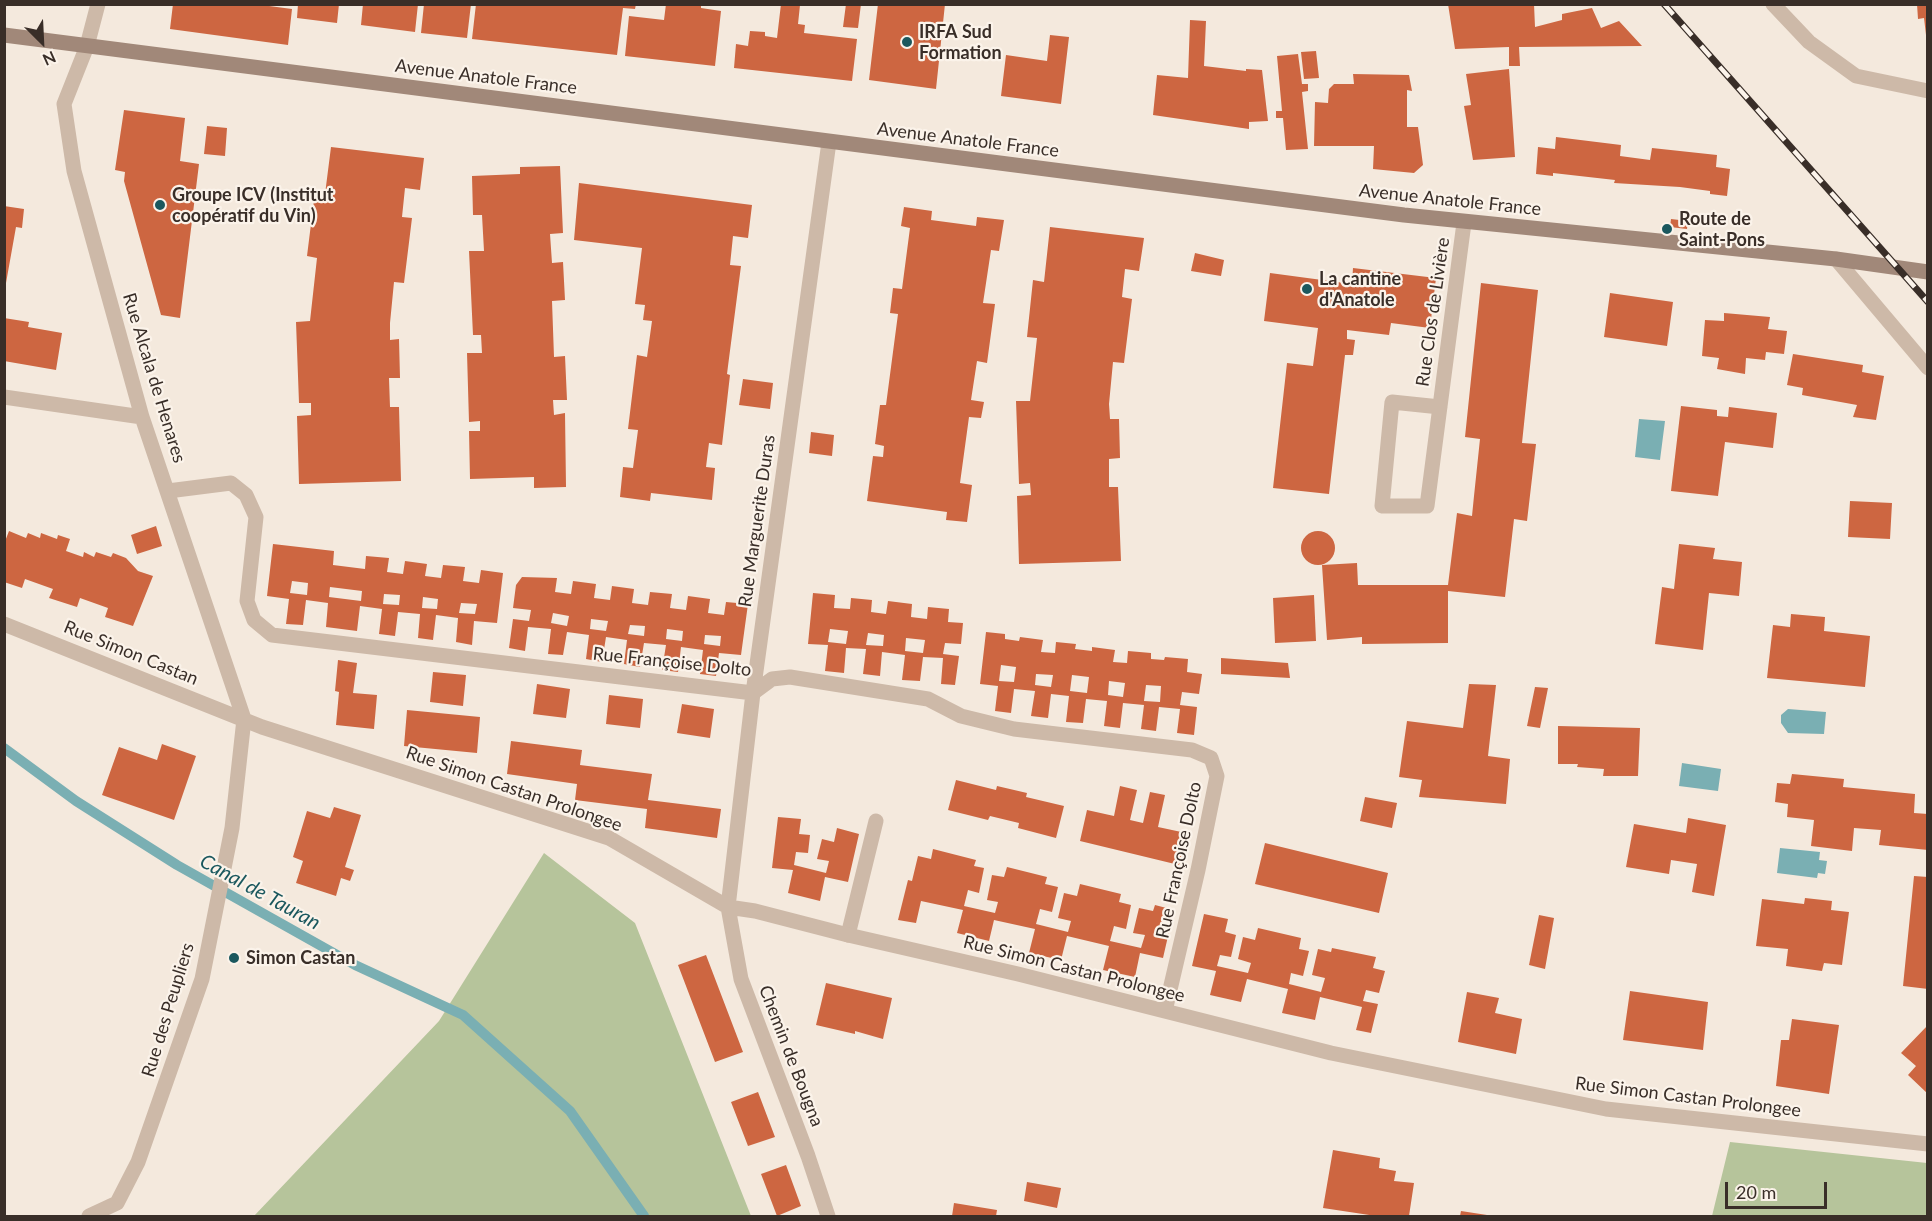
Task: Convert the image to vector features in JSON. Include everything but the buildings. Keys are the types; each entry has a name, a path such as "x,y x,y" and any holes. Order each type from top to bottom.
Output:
{"main road":[{"name":"Avenue Anatole France","path":"4,35 1464,223 1836,259 1928,272"}],"street":[{"name":"Rue Alcala de Henares","path":"98,4 87,46 64,104 74,171 142,417 244,719"},
{"path":"1773,4 1809,42 1856,76 1928,91"},
{"name":"Rue Marguerite Duras","path":"728,907 753,693 829,142"},
{"name":"Rue Clos de Livière","path":"1440,407 1392,402 1382,506 1427,506 1440,407 1464,223"},
{"path":"1836,259 1928,368"},
{"path":"4,397 142,417"},
{"name":"Rue Françoise Dolto","path":"168,491 231,483 246,495 256,517 248,600 254,620 272,634 753,693 772,679 790,677 928,699 961,716 1014,729 1192,750 1211,758 1217,776 1165,1011"},
{"name":"Rue Simon Castan","path":"4,624 244,719"},
{"name":"Rue des Peupliers","path":"89,1216 117,1203 138,1162 202,979 232,828 244,719"},
{"name":"Rue Simon Castan Prolongee","path":"244,719 262,727 609,838 728,907 755,911 1331,1053 1606,1109 1928,1144"},
{"path":"848,935 876,820"},
{"name":"Chemin de Bougna","path":"728,907 741,979 808,1156 828,1216"}],"green space":[{"path":"544,853 635,923 751,1216 254,1216 439,1021"},
{"path":"1730,1142 1927,1163 1927,1216 1712,1216"}],"water":[{"path":"1639,419 1665,421 1660,460 1635,457"},
{"path":"1788,709 1826,712 1824,734 1788,733 1781,723 1781,715"},
{"path":"1682,763 1721,769 1718,791 1679,786"},
{"path":"1780,848 1820,852 1819,860 1827,861 1825,874 1818,873 1817,878 1777,873"}],"waterway":[{"name":"Canal de Tauran","path":"4,748 76,801 177,865 355,965 463,1015 570,1111 644,1216"}],"railway":[{"path":"1664,4 1928,302"}],"place":[{"name":"IRFA Sud Formation","path":"907,42"},
{"name":"Groupe ICV (Institut coopératif du Vin)","path":"160,205"},
{"name":"Route de Saint-Pons","path":"1667,229"},
{"name":"La cantine d'Anatole","path":"1307,289"},
{"name":"Simon Castan","path":"234,958"}]}
